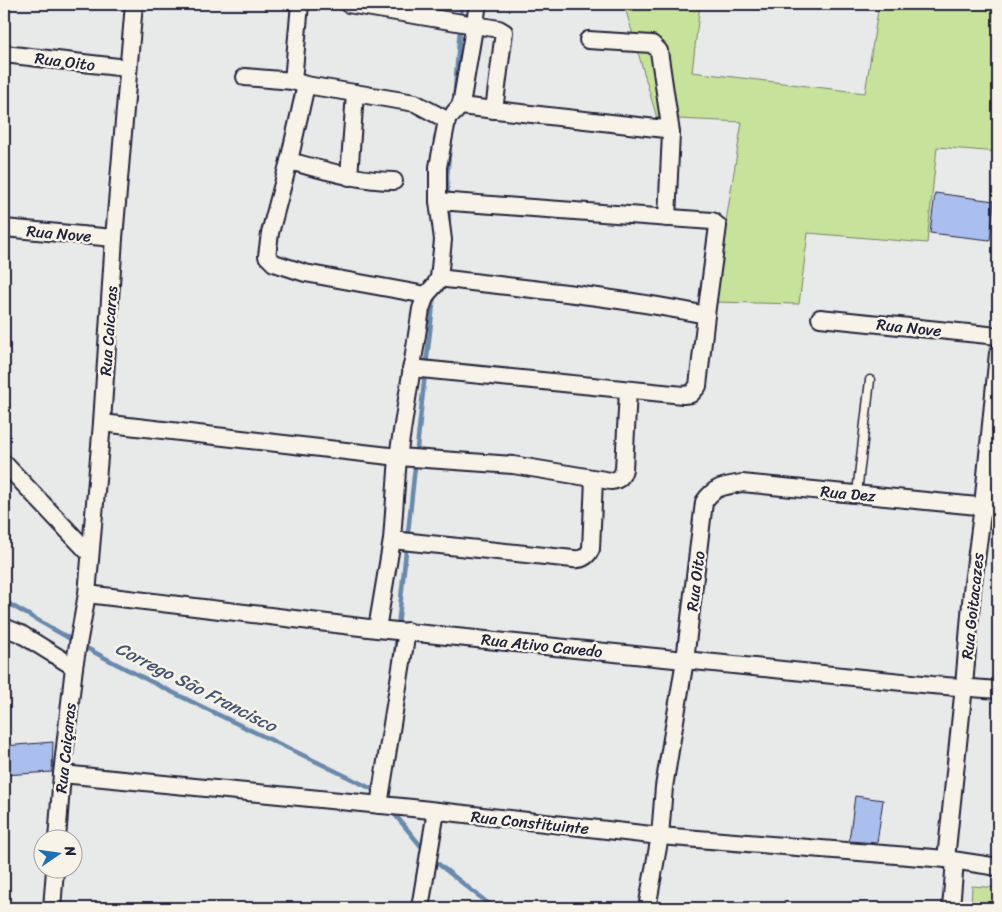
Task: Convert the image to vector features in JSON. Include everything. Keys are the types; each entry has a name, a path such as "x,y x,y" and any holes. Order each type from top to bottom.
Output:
{"street":[{"name":"Rua Caicaras","path":"75,662 87,594 102,423 127,68 134,4"},
{"path":"300,4 300,83 289,161 270,233 268,259 274,263 305,273 426,295"},
{"path":"348,4 499,29 504,32 494,110"},
{"path":"377,629 392,540 398,457 421,309 426,295 436,285 439,278 443,240 438,200 438,167 447,120 460,106 478,4"},
{"path":"588,40 652,44 659,51 670,133 667,218"},
{"name":"Rua Oito","path":"4,54 127,68"},
{"path":"245,77 300,83 415,103 447,120"},
{"path":"349,177 355,93"},
{"path":"460,106 665,129 670,133"},
{"path":"289,161 349,177 375,181 394,181"},
{"path":"411,368 683,395 691,394 698,386 718,226 712,221 438,200"},
{"name":"Rua Nove","path":"4,228 114,238"},
{"path":"439,278 678,309 706,315"},
{"name":"Rua Nove","path":"820,318 998,336"},
{"name":"Rua Goitacazes","path":"951,908 950,860 972,591 990,507 998,353"},
{"path":"102,423 398,457 513,465 616,481 623,475 628,390"},
{"path":"4,464 90,553"},
{"path":"392,540 582,559 589,554 591,549 594,479"},
{"name":"Rua Dez","path":"704,502 711,492 719,487 742,483 990,507"},
{"name":"Rua Oito","path":"647,908 660,836 664,787 685,660 704,502"},
{"name":"Rua Ativo Cavedo","path":"87,594 377,629 998,690"},
{"path":"4,627 75,662"},
{"path":"381,799 407,631"},
{"name":"Rua Caiçaras","path":"58,830 75,662"},
{"name":"Rua Constituinte","path":"62,774 381,799 412,808 660,836 950,860 998,867"},
{"path":"420,908 436,811"},
{"path":"52,908 54,880"}],"lane":[{"path":"857,493 870,380"}],"green space":[{"path":"624,4 700,4 692,72 865,93 879,4 998,4 998,152 937,147 927,243 808,233 799,304 713,302 742,122 657,118"},
{"path":"972,886 998,888 998,908 971,908"}],"building":[{"path":"935,193 994,201 990,240 930,233"},
{"path":"53,742 52,772 4,775 4,746"},
{"path":"855,796 883,800 877,843 849,841"}],"waterway":[{"path":"454,102 462,4"},
{"path":"449,224 447,176 450,145"},
{"path":"426,366 434,296"},
{"path":"394,664 425,373"},
{"name":"Corrego São Francisco","path":"4,601 74,641"},
{"name":"Corrego São Francisco","path":"81,645 191,702 378,792"},
{"path":"392,811 425,851"},
{"path":"432,859 494,908"}]}
